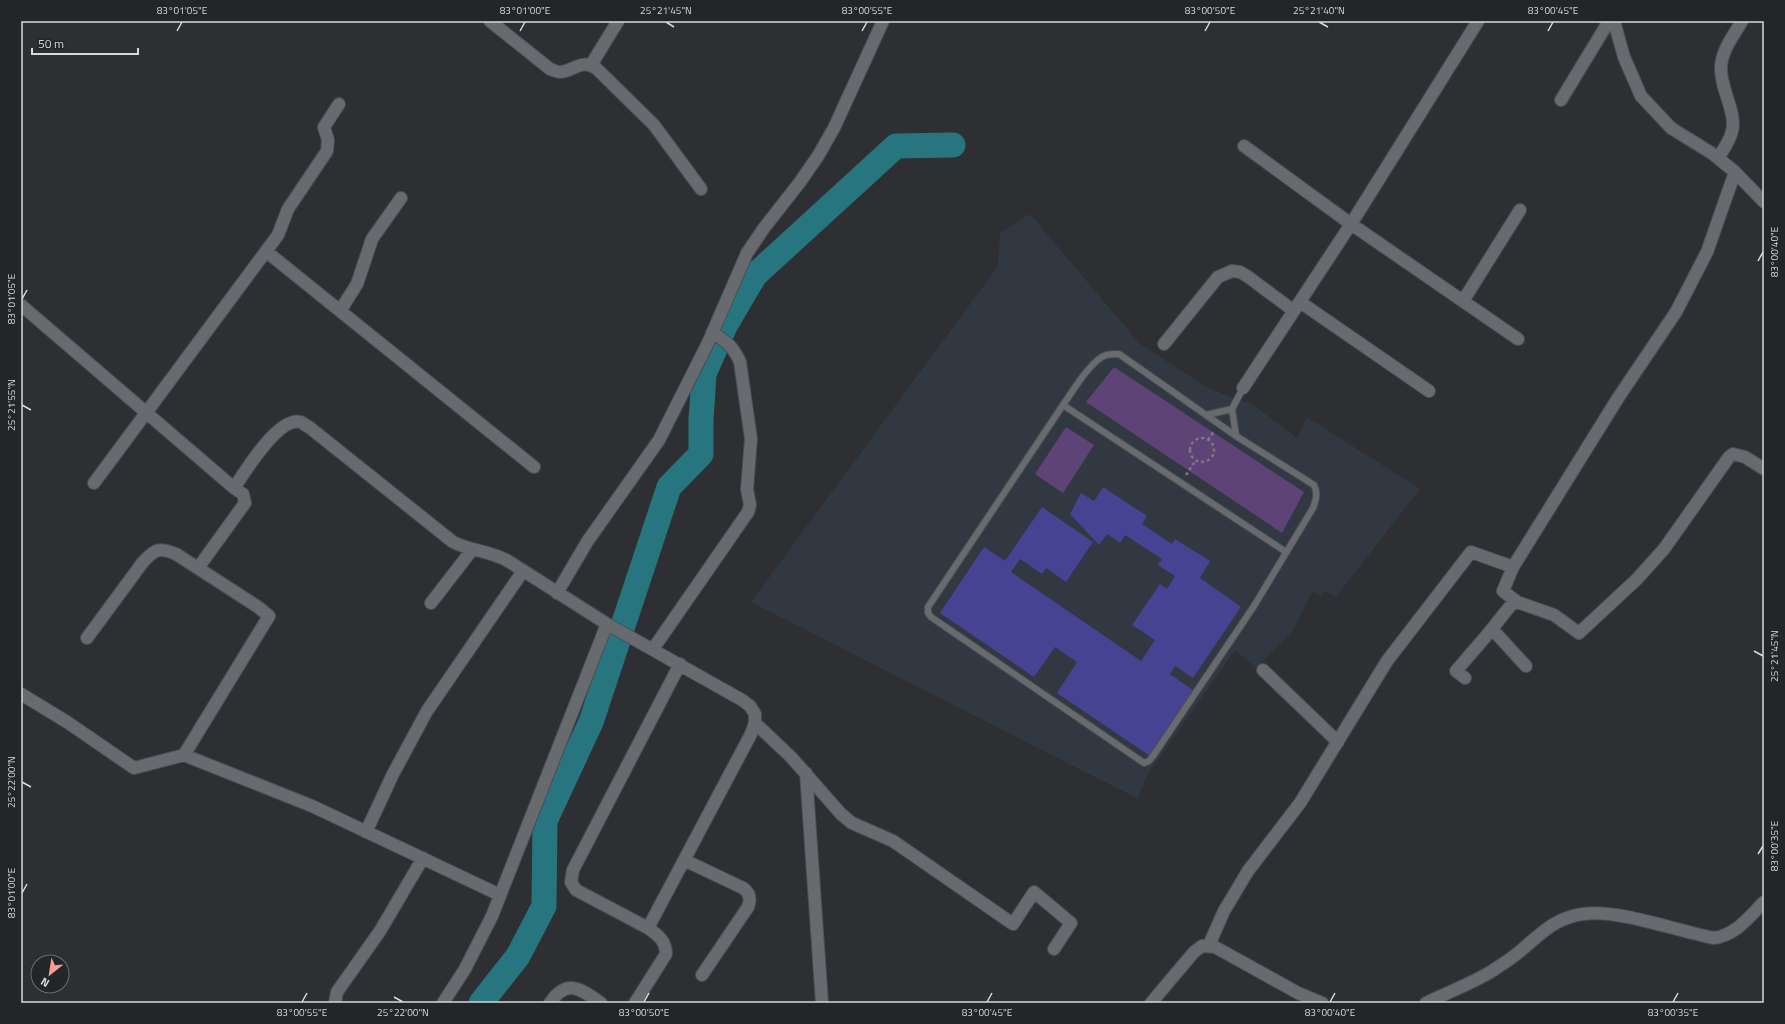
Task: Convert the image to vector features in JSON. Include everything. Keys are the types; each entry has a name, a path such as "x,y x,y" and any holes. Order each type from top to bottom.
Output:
{"street":[{"path":"490,21 550,69 559,72 581,65 591,64 654,125 701,189"},
{"path":"591,64 618,21"},
{"path":"557,593 587,542 659,440 718,337 748,253 764,228 800,182 834,128 882,21"},
{"path":"1243,388 1351,224 1478,21"},
{"path":"1560,100 1609,21"},
{"path":"1614,21 1624,57 1641,96 1671,128 1718,158 1735,172 1764,202"},
{"path":"1718,158 1733,130 1732,117 1723,87 1721,68 1726,48 1742,21"},
{"path":"94,483 267,252 278,235 292,203 327,151 328,140 324,126 339,104"},
{"path":"1244,146 1351,224 1518,339"},
{"path":"1735,172 1707,252 1676,312 1618,398 1513,567 1503,591 1515,600 1533,609 1554,615 1579,632 1637,579 1664,549 1729,457 1733,454 1741,455 1764,469"},
{"path":"340,311 357,284 372,239 401,198"},
{"path":"1463,301 1520,210"},
{"path":"267,252 534,467"},
{"path":"1164,344 1218,277 1232,271 1240,272 1297,306 1429,392"},
{"path":"21,305 234,488 243,494 245,503 198,568"},
{"path":"653,649 748,512 750,505 747,489 751,439 740,362 735,351 718,337"},
{"path":"234,488 271,437 280,428 290,423 300,422 309,427 453,542 472,550 500,556 609,625 680,664 750,706 754,714 755,723 751,734 648,928"},
{"path":"87,638 142,562 158,550 165,550 198,568 258,607 269,616 184,755"},
{"path":"431,603 472,550"},
{"path":"1209,946 1224,911 1248,872 1300,803 1387,661 1471,552 1513,567"},
{"path":"366,832 393,774 427,711 523,571"},
{"path":"1465,678 1456,671 1515,600"},
{"path":"443,1003 465,969 492,916 609,625"},
{"path":"1492,629 1526,666"},
{"path":"635,1003 666,954 666,946 664,942 648,928 576,890 570,882 574,870 680,664"},
{"path":"1263,670 1338,742"},
{"path":"21,694 67,722 134,768 184,755 312,806 500,895"},
{"path":"755,723 806,773 841,814 852,823 893,841 1013,924 1034,892 1071,923 1054,949"},
{"path":"806,773 822,1003"},
{"path":"335,1003 337,992 380,931 423,858"},
{"path":"684,860 743,888 748,891 750,896 748,907 702,975"},
{"path":"1426,1003 1490,973 1519,952 1552,924 1565,918 1584,914 1607,914 1714,938 1724,937 1731,933 1764,902"},
{"path":"1151,1003 1194,952 1202,946 1209,946 1223,950 1298,993 1322,1003"},
{"path":"550,1003 560,991 569,987 578,988 601,1003"}],"lane":[{"path":"1119,354 1236,436 1314,484 1317,490 1313,508 1254,606 1153,756 1149,761 1144,763 931,618 928,613 928,607 1063,406 1089,369 1107,355 1119,354"},
{"path":"1236,436 1232,410 1243,388"},
{"path":"1063,406 1286,552"},
{"path":"1206,415 1232,410"}],"path":[{"path":"1200,439 1208,440 1214,450 1212,456 1203,462 1196,460 1191,454 1191,446 1200,439"},
{"path":"1181,483 1196,460"}],"shaded area":[{"path":"1030,214 1140,344 1208,388 1252,404 1297,438 1307,417 1420,489 1336,597 1325,591 1320,596 1313,591 1291,633 1256,668 1235,650 1146,777 1138,799 751,602 998,266 1000,233"},
{"path":"1114,367 1304,492 1282,533 1086,402"},
{"path":"1066,427 1094,445 1063,493 1035,474"}],"building":[{"path":"1103,487 1147,516 1142,524 1172,544 1175,539 1210,561 1200,578 1241,607 1193,678 1175,666 1170,674 1194,691 1150,756 1057,693 1077,662 1055,647 1034,677 940,613 984,547 1005,561 1042,507 1093,542 1066,582 1046,568 1042,574 1020,559 1011,572 1141,661 1155,640 1132,625 1160,584 1167,589 1175,576 1158,565 1162,559 1125,535 1120,543 1107,534 1099,545 1070,514 1081,493 1094,501"}],"waterway":[{"path":"481,1003 518,956 544,906 545,821 591,722 669,487 701,454 701,420 704,374 725,326 755,275 896,146 953,145"}]}
